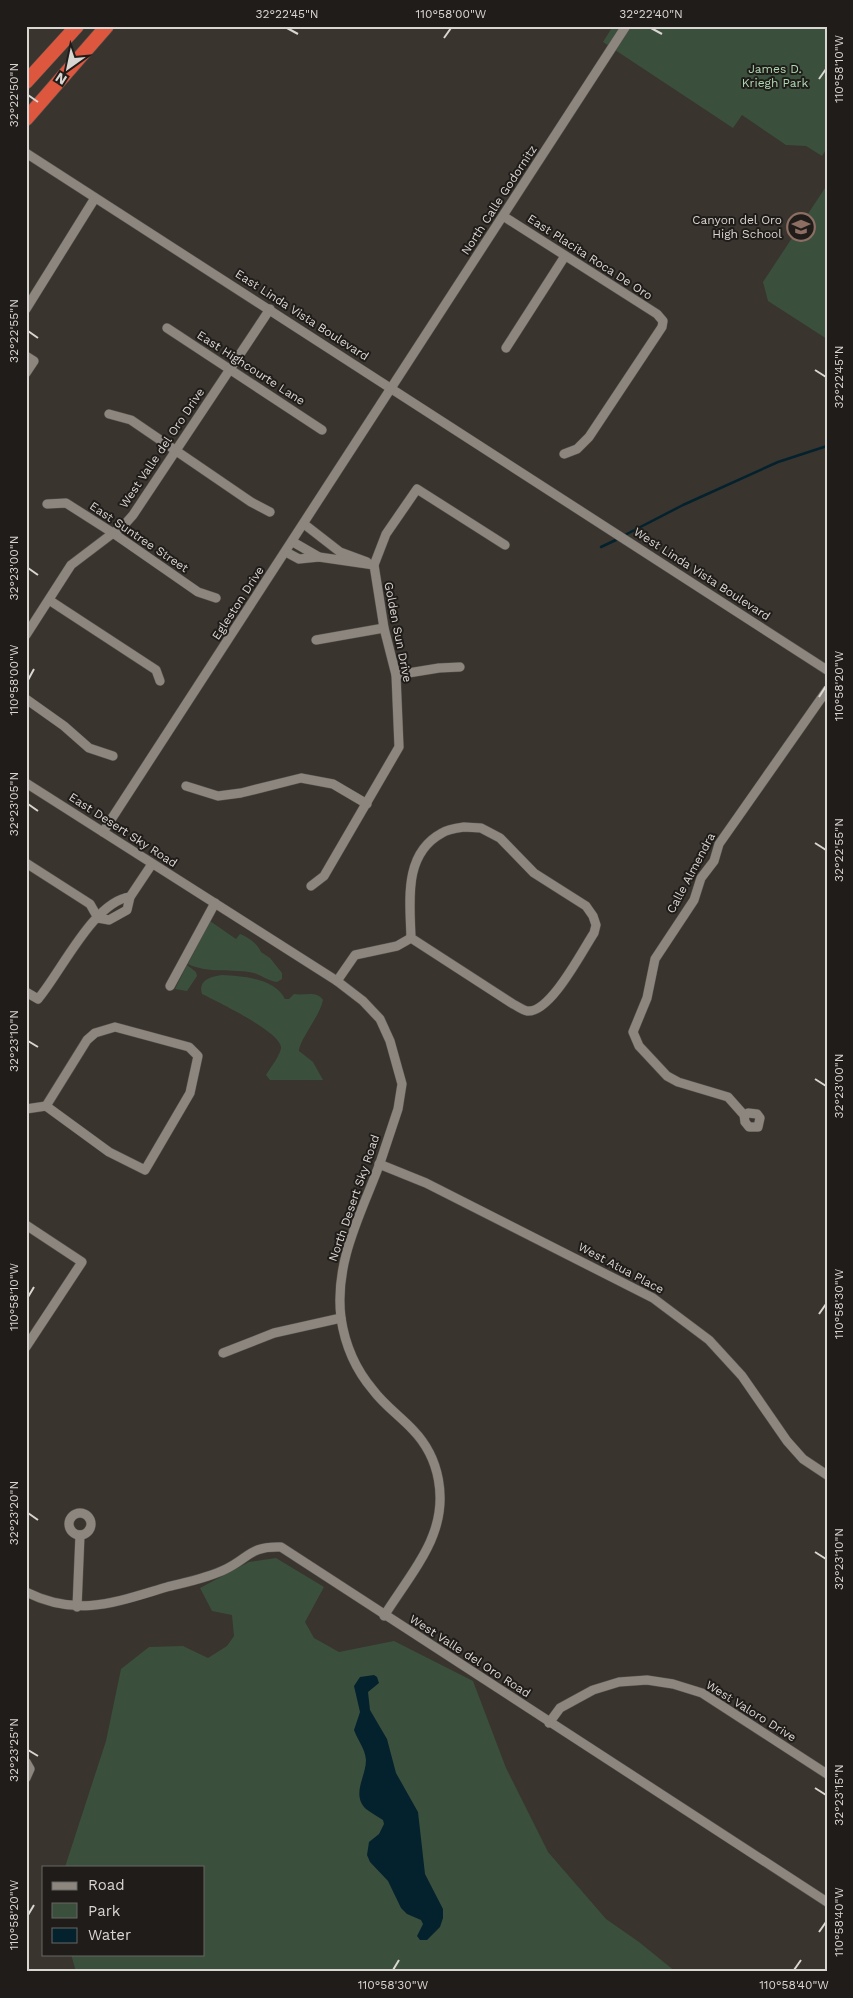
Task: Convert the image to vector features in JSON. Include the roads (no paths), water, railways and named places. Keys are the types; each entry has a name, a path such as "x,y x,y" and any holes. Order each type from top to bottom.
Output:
{"highway":[{"path":"26,82 77,26"},
{"path":"26,120 108,26"}],"street":[{"name":"North Calle Godornitz","path":"392,388 626,26"},
{"name":"East Linda Vista Boulevard","path":"26,153 563,500"},
{"path":"26,308 95,198"},
{"name":"East Placita Roca De Oro","path":"503,216 657,314 662,321 662,327 589,437 577,449 564,454"},
{"path":"506,348 565,256"},
{"name":"West Valle del Oro Drive","path":"26,635 71,565 133,515 270,309"},
{"name":"East Highcourte Lane","path":"167,328 322,430"},
{"path":"26,356 34,361 26,373"},
{"name":"Egleston Drive","path":"103,832 392,388"},
{"path":"109,414 131,420 251,502 270,512"},
{"path":"374,565 386,534 417,488 505,545"},
{"name":"West Linda Vista Boulevard","path":"563,500 827,670"},
{"name":"East Suntree Street","path":"47,504 66,503 198,592 216,598"},
{"path":"304,524 340,552 374,565"},
{"path":"319,557 322,538"},
{"path":"293,542 319,557"},
{"path":"286,552 299,558 319,557 374,565"},
{"name":"Golden Sun Drive","path":"310,886 324,876 399,746 396,675 384,628 374,565"},
{"path":"49,600 156,670 160,681"},
{"path":"316,640 384,628"},
{"path":"396,675 439,668 460,667"},
{"name":"Calle Almendra","path":"744,1115 728,1097 678,1082 668,1076 648,1057 633,1032 647,998 655,958 694,900 701,878 714,861 719,844 827,690"},
{"path":"26,698 64,726 89,748 113,756"},
{"path":"186,786 218,796 241,793 301,778 333,784 367,804"},
{"name":"East Desert Sky Road","path":"26,783 206,897"},
{"path":"464,826 481,828 500,838 534,873 586,906 593,916 596,925 594,933 551,999 540,1008 527,1011 411,938 408,906 411,874 425,844 443,832 464,826"},
{"path":"26,863 90,904 98,918 109,920 127,910 130,896 152,864"},
{"name":"North Desert Sky Road","path":"206,897 337,981 363,1001 380,1019 398,1064 402,1084 398,1109 380,1164 343,1261 340,1279 341,1318 347,1345 357,1367 383,1402 420,1438 433,1460 440,1491 439,1517 433,1537 384,1616"},
{"path":"170,986 215,903"},
{"path":"26,992 38,999 80,938 98,918"},
{"path":"337,981 355,955 396,946 411,938"},
{"path":"26,1109 46,1106 109,1152 145,1170 190,1093 198,1056 189,1046 124,1028 104,1029 87,1040 46,1106"},
{"name":"West Atua Place","path":"380,1164 426,1183 653,1298 710,1340 742,1376 787,1441 803,1459 819,1472 827,1475"},
{"path":"26,1225 82,1262 26,1347"},
{"path":"223,1353 298,1326 341,1318"},
{"path":"77,1606 80,1535"},
{"name":"West Valle del Oro Road","path":"26,1592 42,1600 77,1606 101,1606 227,1568 248,1552 265,1546 281,1548 827,1902"},
{"name":"West Valoro Drive","path":"549,1723 560,1708 593,1690 619,1682 647,1680 673,1684 702,1693 827,1774"},
{"path":"26,1762 30,1769 26,1778"}],"water":[{"path":"374,1675 379,1683 368,1692 370,1710 387,1739 396,1773 418,1812 425,1874 443,1909 440,1927 427,1940 420,1940 417,1936 423,1924 421,1920 407,1914 401,1908 388,1881 370,1862 367,1855 369,1842 379,1834 384,1824 383,1820 366,1809 360,1797 359,1791 366,1760 363,1748 354,1730 360,1712 354,1686 360,1677"}],"waterway":[{"path":"623,536 683,505 778,462 827,446"},
{"path":"601,547 618,539"}],"place":[{"name":"Canyon del Oro High School","path":"801,227"}],"park label":[{"name":"James D. Kriegh Park","path":"775,76"}]}
